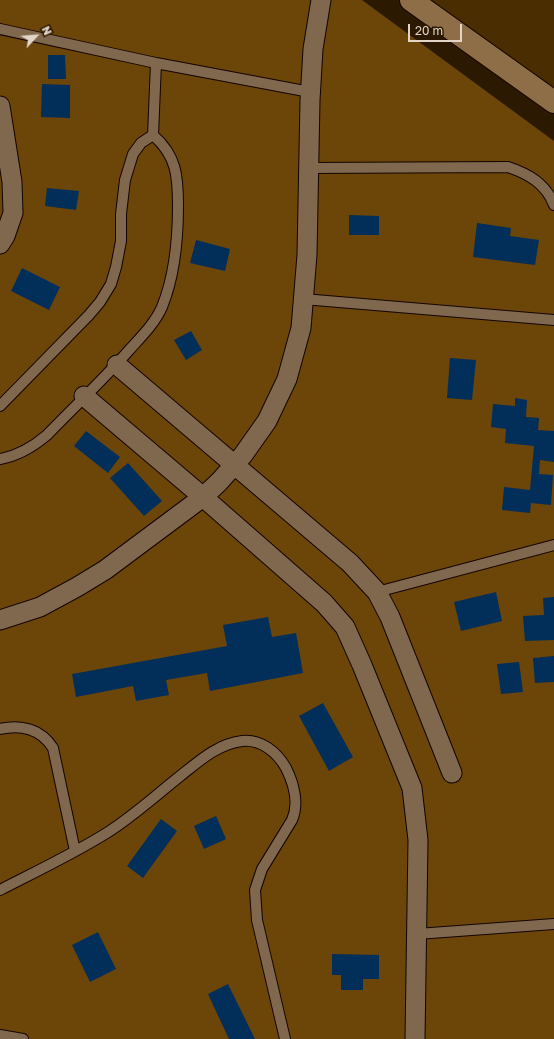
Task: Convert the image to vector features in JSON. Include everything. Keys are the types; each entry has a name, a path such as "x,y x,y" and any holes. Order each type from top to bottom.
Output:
{"street":[{"path":"0,620 40,607 105,570 202,497 219,482 243,454 267,421 287,379 301,328 307,255 310,92 313,49 321,0"},
{"path":"411,0 554,102"},
{"path":"0,106 12,182 13,213 5,236 0,244"},
{"path":"117,365 350,563 377,592 397,634 452,773"},
{"path":"84,396 324,603 345,627 412,788 418,840 415,1039"}],"lane":[{"path":"0,29 156,63 310,92"},
{"path":"153,135 156,63"},
{"path":"0,460 35,445 47,435 84,396 117,365 149,328 161,308 175,262 178,224 178,180 175,165 169,153 162,142 153,135"},
{"path":"0,406 100,302 110,284 116,267 121,241 121,214 125,180 133,154 141,143 153,135"},
{"path":"308,168 508,167 522,172 536,180 545,190 554,205"},
{"path":"303,298 554,320"},
{"path":"377,592 554,545"},
{"path":"0,729 10,726 28,728 42,735 53,748 75,851"},
{"path":"0,890 75,851 118,825 204,758 224,745 242,741 254,742 265,747 274,753 286,769 293,786 296,800 296,812 262,869 255,890 257,920 285,1039"},
{"path":"416,934 554,924"},
{"path":"0,1035 23,1039"}],"shaded area":[{"path":"0,0 362,0 554,141 554,1039 0,1039"},
{"path":"430,0 554,0 554,88"}],"building":[{"path":"48,55 65,55 66,79 48,79"},
{"path":"42,84 70,85 70,118 41,117"},
{"path":"47,188 79,191 76,210 45,206"},
{"path":"349,215 379,216 379,235 349,235"},
{"path":"477,223 511,228 510,236 539,240 535,265 473,257"},
{"path":"196,240 230,249 225,271 190,263"},
{"path":"22,268 60,287 49,310 11,291"},
{"path":"191,331 202,350 186,360 174,340"},
{"path":"450,358 476,360 472,400 447,398"},
{"path":"515,398 527,400 526,417 539,418 538,430 554,431 554,462 540,460 539,474 553,475 551,505 531,503 530,513 502,510 504,487 530,490 534,446 505,443 506,429 491,427 493,404 515,406"},
{"path":"86,431 120,457 108,473 74,446"},
{"path":"128,463 162,501 144,516 110,478"},
{"path":"496,592 502,621 461,631 454,602"},
{"path":"554,597 554,640 525,641 523,616 544,615 543,598"},
{"path":"268,617 272,637 296,633 303,673 210,691 207,673 166,680 169,695 136,701 133,686 76,697 72,674 227,646 223,625"},
{"path":"554,656 554,682 535,683 533,658"},
{"path":"519,662 523,692 501,694 497,664"},
{"path":"323,703 353,757 329,771 299,716"},
{"path":"216,816 226,839 204,849 194,826"},
{"path":"161,819 177,831 143,878 127,866"},
{"path":"98,932 116,969 90,982 72,945"},
{"path":"332,954 379,955 379,979 363,979 363,990 341,990 341,975 332,975"},
{"path":"228,984 255,1039 229,1039 208,994"}]}
